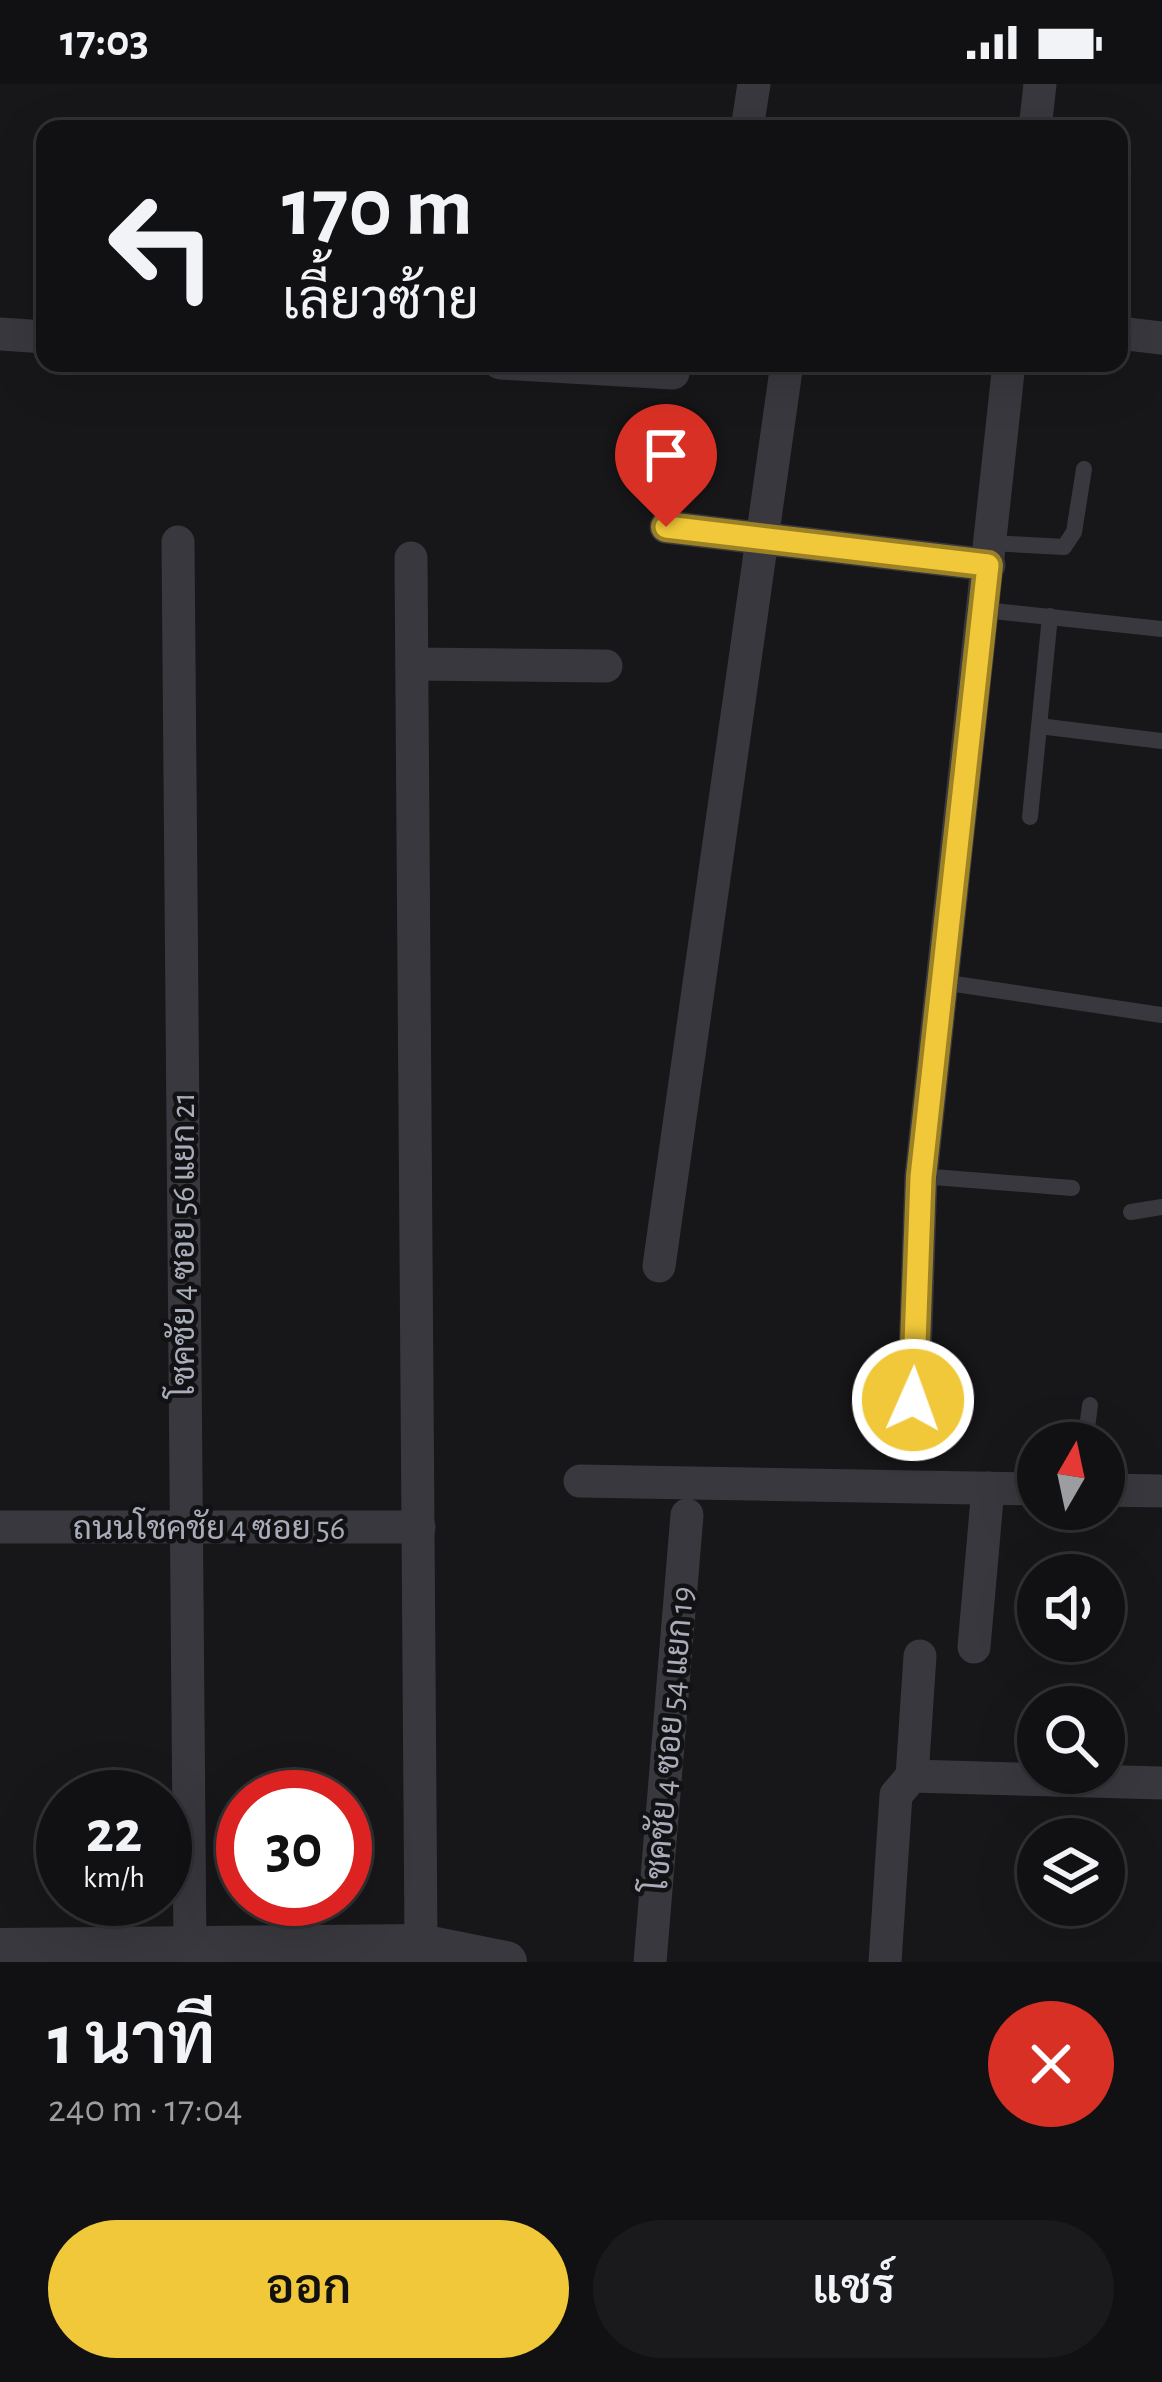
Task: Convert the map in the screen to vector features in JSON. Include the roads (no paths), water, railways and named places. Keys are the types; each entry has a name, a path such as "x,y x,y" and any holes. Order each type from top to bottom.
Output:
{"street":[{"path":"748,120 754,84"},
{"path":"1036,120 1040,84"},
{"path":"0,334 36,336"},
{"path":"1128,334 1162,338"},
{"path":"656,372 673,373"},
{"path":"659,1266 786,372"},
{"path":"911,1444 921,1177 1008,372"},
{"path":"666,527 990,554"},
{"name":"โชคชัย 4 ซอย 56 แยก 21","path":"178,542 190,1948"},
{"path":"411,558 421,1945"},
{"path":"412,664 606,666"},
{"path":"580,1480 1017,1489"},
{"path":"974,1646 988,1488"},
{"path":"1125,1490 1162,1491"},
{"name":"โชคชัย 4 ซอย 54 แยก 19","path":"650,1962 687,1515"},
{"name":"ถนนโชคชัย 4 ซอย 56","path":"0,1528 418,1527"},
{"path":"885,1962 896,1795 912,1776 920,1656"},
{"path":"912,1776 1162,1783"},
{"path":"0,1949 421,1945 506,1962"}],"lane":[{"path":"990,554 1064,547 1074,532 1084,469"},
{"path":"984,610 1162,629"},
{"path":"1030,817 1050,616"},
{"path":"1039,726 1162,741"},
{"path":"943,982 1162,1015"},
{"path":"921,1177 1072,1188"},
{"path":"1131,1212 1162,1207"},
{"path":"1088,1422 1090,1405"}]}
